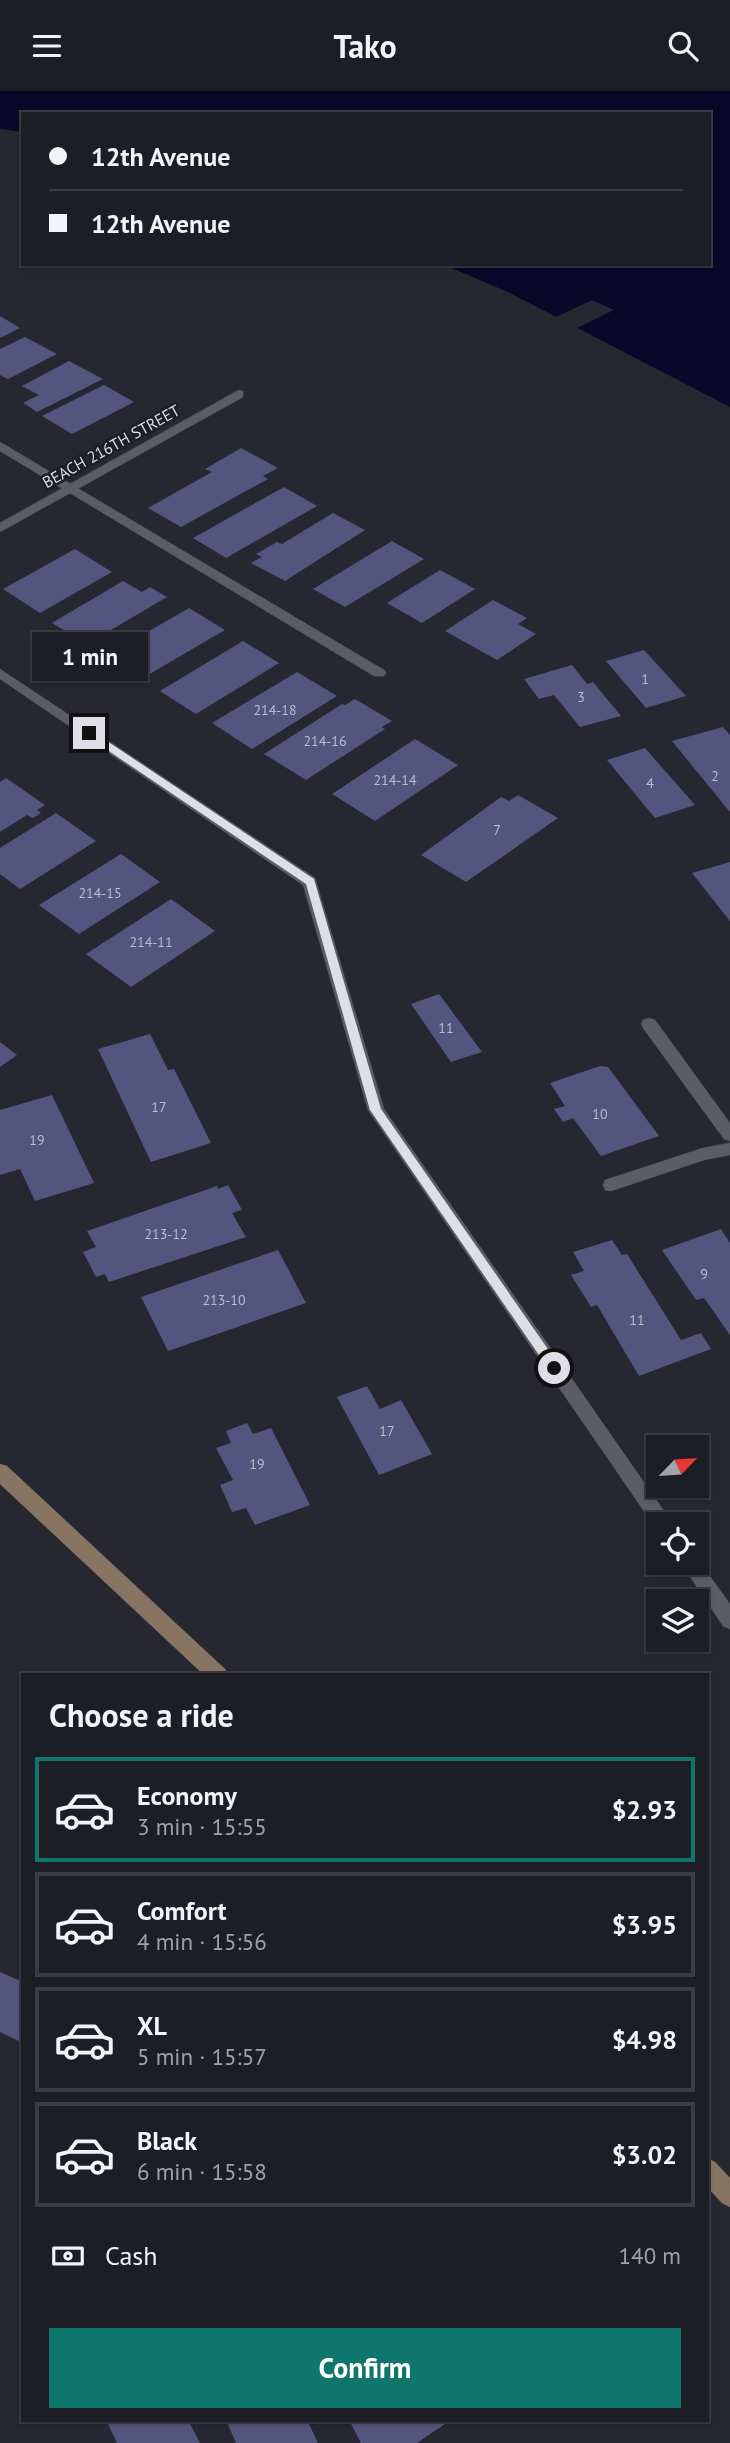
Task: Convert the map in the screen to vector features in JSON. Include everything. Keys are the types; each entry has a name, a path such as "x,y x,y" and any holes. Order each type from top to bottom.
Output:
{"street":[{"name":"BEACH 216TH STREET","path":"0,528 239,394"},
{"path":"0,446 379,673"},
{"path":"0,673 310,882 376,1110 656,1512"},
{"path":"649,1024 730,1135"},
{"path":"611,1185 703,1154 730,1149"},
{"path":"0,1472 216,1673"},
{"path":"699,1575 730,1620"},
{"path":"709,2172 730,2195"}],"shaded area":[{"path":"0,91 730,91 730,407 508,292 447,266 711,266 711,112 21,112 21,132 0,129"}],"pier":[{"path":"592,300 614,310 573,330 552,319"}],"building":[{"path":"0,316 20,328 0,338"},
{"path":"25,337 57,354 8,379 0,375 0,349"},
{"path":"69,361 103,379 37,412 23,403 39,395 22,386"},
{"path":"104,385 134,402 72,434 42,416"},
{"path":"241,448 278,468 263,476 268,479 181,527 148,508 212,472 205,469"},
{"path":"284,487 317,506 226,558 193,538"},
{"path":"333,513 365,530 285,581 251,563 262,557 256,554 277,542 282,544"},
{"path":"392,541 424,559 345,607 313,589"},
{"path":"75,549 112,572 40,613 3,589"},
{"path":"440,570 475,589 422,623 387,603"},
{"path":"123,581 142,592 150,587 167,597 87,644 52,623"},
{"path":"493,600 527,618 518,624 536,634 497,660 445,631"},
{"path":"189,608 225,630 141,679 106,656"},
{"path":"243,641 279,663 196,714 160,691"},
{"path":"644,650 686,696 646,708 606,661"},
{"path":"572,665 587,684 593,682 621,716 580,727 554,695 539,699 524,679"},
{"path":"297,672 337,696 252,749 212,723"},
{"path":"355,699 392,721 382,727 385,729 306,780 264,754 342,704"},
{"path":"723,727 730,735 730,812 672,741"},
{"path":"415,739 458,765 375,821 332,794"},
{"path":"645,748 695,805 655,818 607,760"},
{"path":"6,778 45,805 37,810 41,813 33,818 27,815 0,832 0,782"},
{"path":"518,795 558,818 466,882 421,855 501,797 509,801"},
{"path":"56,813 96,841 20,889 0,874 0,848"},
{"path":"121,854 160,882 79,934 39,905"},
{"path":"730,862 730,921 692,873"},
{"path":"171,899 215,931 131,987 86,954"},
{"path":"439,994 482,1052 451,1062 411,1004"},
{"path":"150,1034 168,1070 174,1069 211,1143 151,1162 98,1049"},
{"path":"0,1042 17,1055 0,1067"},
{"path":"600,1066 608,1067 659,1136 601,1156 573,1118 563,1122 554,1109 565,1106 550,1083"},
{"path":"52,1095 94,1183 35,1201 20,1169 0,1175 0,1110"},
{"path":"228,1185 242,1210 232,1213 246,1237 109,1282 105,1274 96,1277 83,1252 96,1247 87,1231 217,1186 218,1189"},
{"path":"721,1229 730,1243 730,1335 704,1298 696,1300 662,1250"},
{"path":"612,1240 622,1255 627,1254 681,1340 701,1333 711,1349 639,1376 597,1305 591,1307 571,1275 584,1271 573,1252"},
{"path":"278,1250 306,1303 168,1351 141,1297"},
{"path":"367,1386 380,1409 401,1400 432,1454 379,1475 337,1397"},
{"path":"247,1423 253,1434 271,1428 310,1505 255,1525 246,1508 232,1512 220,1485 233,1480 216,1448 231,1443 226,1431"},
{"path":"0,1972 21,1981 21,2042 0,2032"},
{"path":"107,2422 189,2422 200,2443 117,2443"},
{"path":"227,2422 308,2422 318,2443 236,2443"},
{"path":"350,2422 445,2424 417,2443 361,2443"}],"route":[{"path":"89,733 310,882 376,1110 554,1368"}]}
